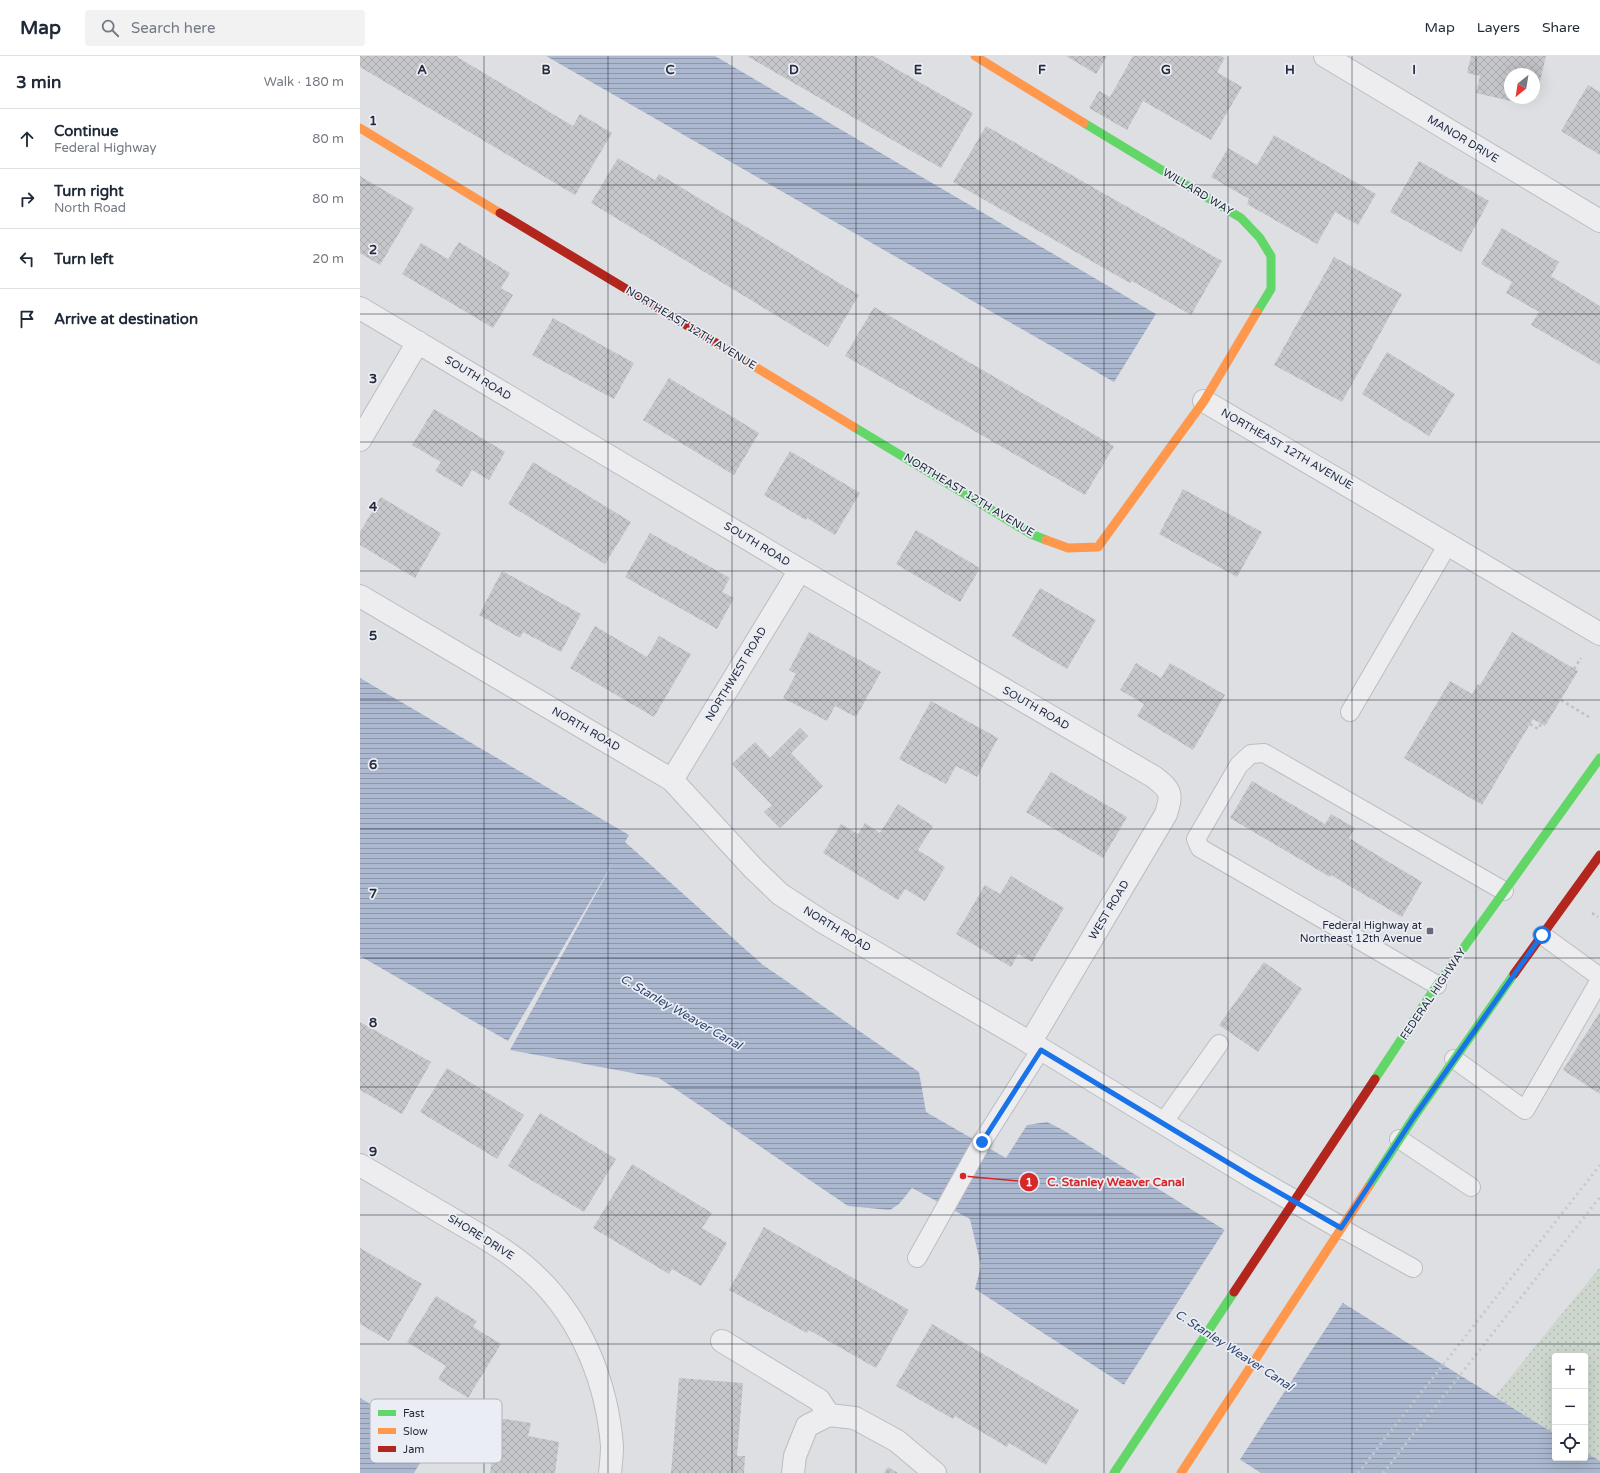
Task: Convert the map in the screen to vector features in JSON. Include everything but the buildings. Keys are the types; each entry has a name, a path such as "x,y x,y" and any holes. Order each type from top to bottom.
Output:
{"main road":[{"name":"WILLARD WAY","path":"975,56 1241,218 1260,238 1271,256 1271,289 1204,401"},
{"name":"NORTHEAST 12TH AVENUE","path":"360,128 1031,534 1068,548 1098,547 1204,401"},
{"name":"FEDERAL HIGHWAY","path":"1114,1473 1156,1412 1437,985 1600,758"},
{"path":"1181,1473 1399,1139 1454,1059 1600,855"}],"street":[{"name":"MANOR DRIVE","path":"1325,56 1600,221"},
{"name":"SOUTH ROAD","path":"360,308 800,570 1154,777"},
{"path":"360,440 418,342"},
{"name":"NORTHEAST 12TH AVENUE","path":"1204,401 1600,634"},
{"name":"NORTHWEST ROAD","path":"672,780 800,570"},
{"name":"NORTH ROAD","path":"360,596 672,780 753,868 780,894 823,922 1035,1046 1294,1202 1341,1228"},
{"name":"WEST ROAD","path":"1035,1046 1166,814 1171,799 1167,787 1154,777"},
{"name":"SHORE DRIVE","path":"360,1165 506,1251 538,1278 565,1310 587,1346 602,1385 607,1406 612,1447 610,1473"},
{"path":"722,1341 819,1400 829,1415"},
{"path":"792,1473 795,1456 807,1426 829,1415 855,1418 897,1441 935,1473"}],"lane":[{"path":"1350,712 1448,544"},
{"path":"1437,985 1200,848 1196,839 1239,765 1251,754 1264,753 1504,891"},
{"path":"1454,1059 1525,1110 1600,978 1542,935"},
{"path":"1163,1123 1218,1044"},
{"path":"917,1258 1035,1046"},
{"path":"1399,1139 1471,1187"},
{"path":"1341,1228 1413,1268"}],"path":[{"path":"1574,669 1581,658"},
{"path":"1561,700 1589,718"},
{"path":"1530,724 1538,729 1541,724"}],"shaded area":[{"path":"1600,1267 1600,1461 1588,1454 1588,1353 1552,1353 1552,1432 1495,1396"}],"water":[{"path":"546,56 715,56 1156,314 1114,382"},
{"path":"360,678 629,835 625,842 763,965 919,1072 926,1112 1006,1158 1027,1125 1047,1122 1063,1130 1552,1432 1552,1461 1588,1461 1588,1454 1600,1461 1600,1473 1261,1473 975,1289 981,1266 970,1219 912,1188 899,1204 890,1210 848,1206 659,1078 510,1050 615,859 508,1041 360,956"},
{"path":"360,1398 370,1404 370,1463 420,1463 414,1473 360,1473"}],"pier":[{"path":"1226,1228 1344,1301 1239,1461 1123,1386"}],"railway":[{"path":"1358,1473 1600,1165"},
{"path":"1383,1473 1600,1197"}],"traffic: fast":[{"path":"1084,123 1241,218 1260,238 1271,256 1271,289 1257,312"},
{"path":"854,427 1031,534 1046,540"},
{"path":"1375,1079 1437,985 1600,758"},
{"path":"1369,1186 1414,1117 1514,974"},
{"path":"1114,1473 1234,1292"}],"traffic: slow":[{"path":"975,56 1084,123"},
{"path":"360,128 500,213"},
{"path":"1046,540 1068,548 1098,547 1204,401 1257,312"},
{"path":"716,343 854,427"},
{"path":"1181,1473 1369,1186"}],"traffic: jam":[{"path":"500,213 716,343"},
{"path":"1514,974 1600,855"},
{"path":"1234,1292 1375,1079"}],"place":[{"name":"Federal Highway at Northeast 12th Avenue","path":"1430,931"},
{"name":"C. Stanley Weaver Canal","path":"963,1176"}],"route":[{"path":"982,1142 1041,1050 1252,1177 1341,1228 1414,1117 1542,935"}]}
